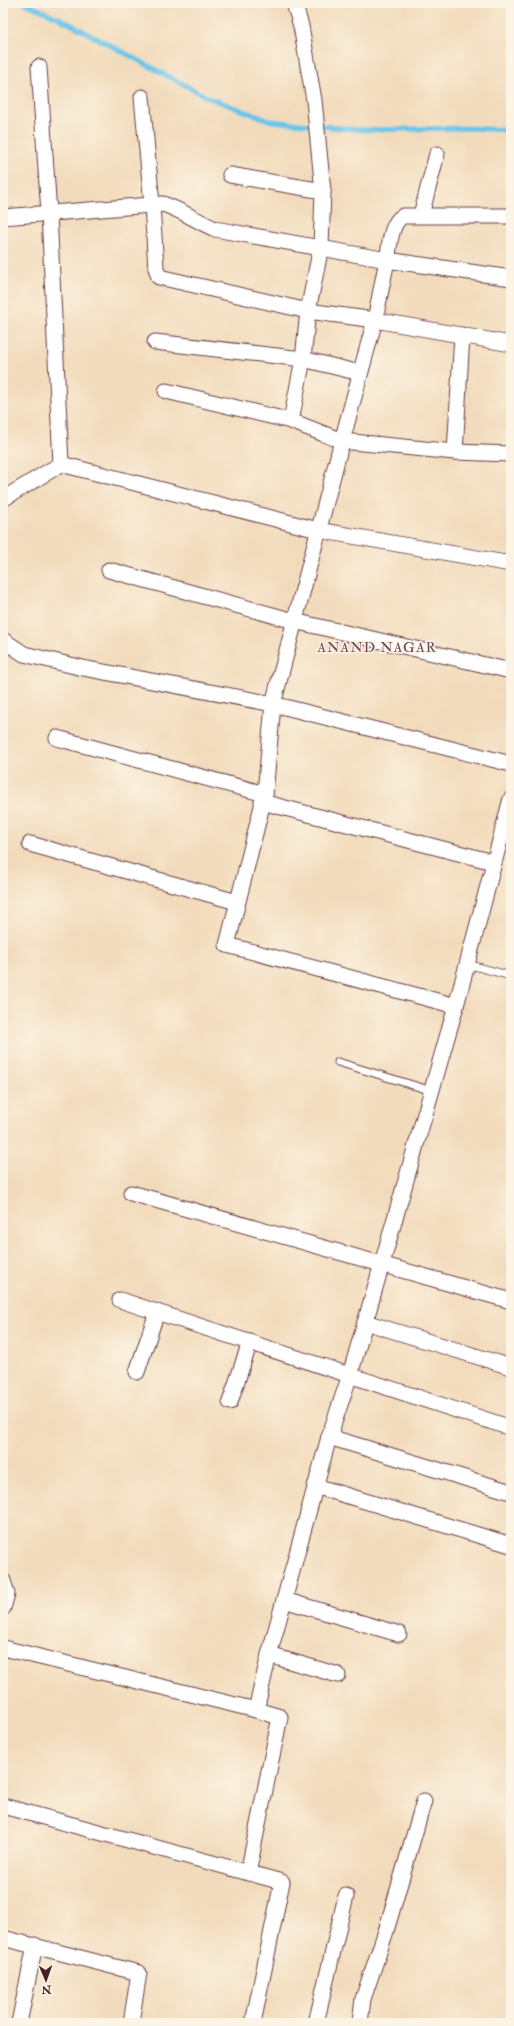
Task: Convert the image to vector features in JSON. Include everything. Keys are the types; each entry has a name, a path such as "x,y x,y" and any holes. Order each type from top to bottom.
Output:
{"street":[{"path":"291,421 303,359 308,311 321,247 323,190 315,114 301,26 294,3"},
{"path":"39,67 49,213 61,464"},
{"path":"142,97 152,204 156,268 159,277 308,311 375,320 511,344"},
{"path":"421,215 437,154"},
{"path":"230,175 323,190"},
{"path":"3,217 163,204 175,208 215,229 387,260 511,278"},
{"path":"456,1006 227,945 263,798 273,704 375,320 394,225 398,219 409,215 511,216"},
{"path":"455,452 462,335"},
{"path":"155,342 303,359 360,373"},
{"path":"166,391 291,421 342,441 455,452 511,454"},
{"path":"3,499 61,464 318,530 511,564"},
{"path":"109,570 294,621 511,671"},
{"path":"3,640 24,654 83,668 273,704 511,764"},
{"path":"57,738 263,798 493,862"},
{"path":"256,1710 268,1655 315,1486 329,1437 350,1375 432,1091 456,1006 493,862 505,840 511,799"},
{"path":"30,844 237,902"},
{"path":"131,1193 511,1301"},
{"path":"120,1300 511,1428"},
{"path":"137,1372 157,1312"},
{"path":"365,1322 511,1367"},
{"path":"230,1402 250,1342"},
{"path":"329,1437 511,1492"},
{"path":"315,1486 511,1545"},
{"path":"3,1581 7,1594 3,1608"},
{"path":"284,1600 399,1634"},
{"path":"3,1648 280,1717 248,1873"},
{"path":"268,1655 338,1675"},
{"path":"360,2023 363,1999 386,1931 424,1801"},
{"path":"3,1806 282,1882 253,2023"},
{"path":"316,2023 346,1896"},
{"path":"3,1938 36,1945 139,1973 131,2023"},
{"path":"19,2023 36,1945"}],"lane":[{"path":"467,964 511,976"},
{"path":"338,1062 432,1091"}],"waterway":[{"path":"25,3 61,19 209,98 271,121 362,130 465,128 511,130"}],"district":[{"name":"ANAND NAGAR","path":"377,647"}]}
